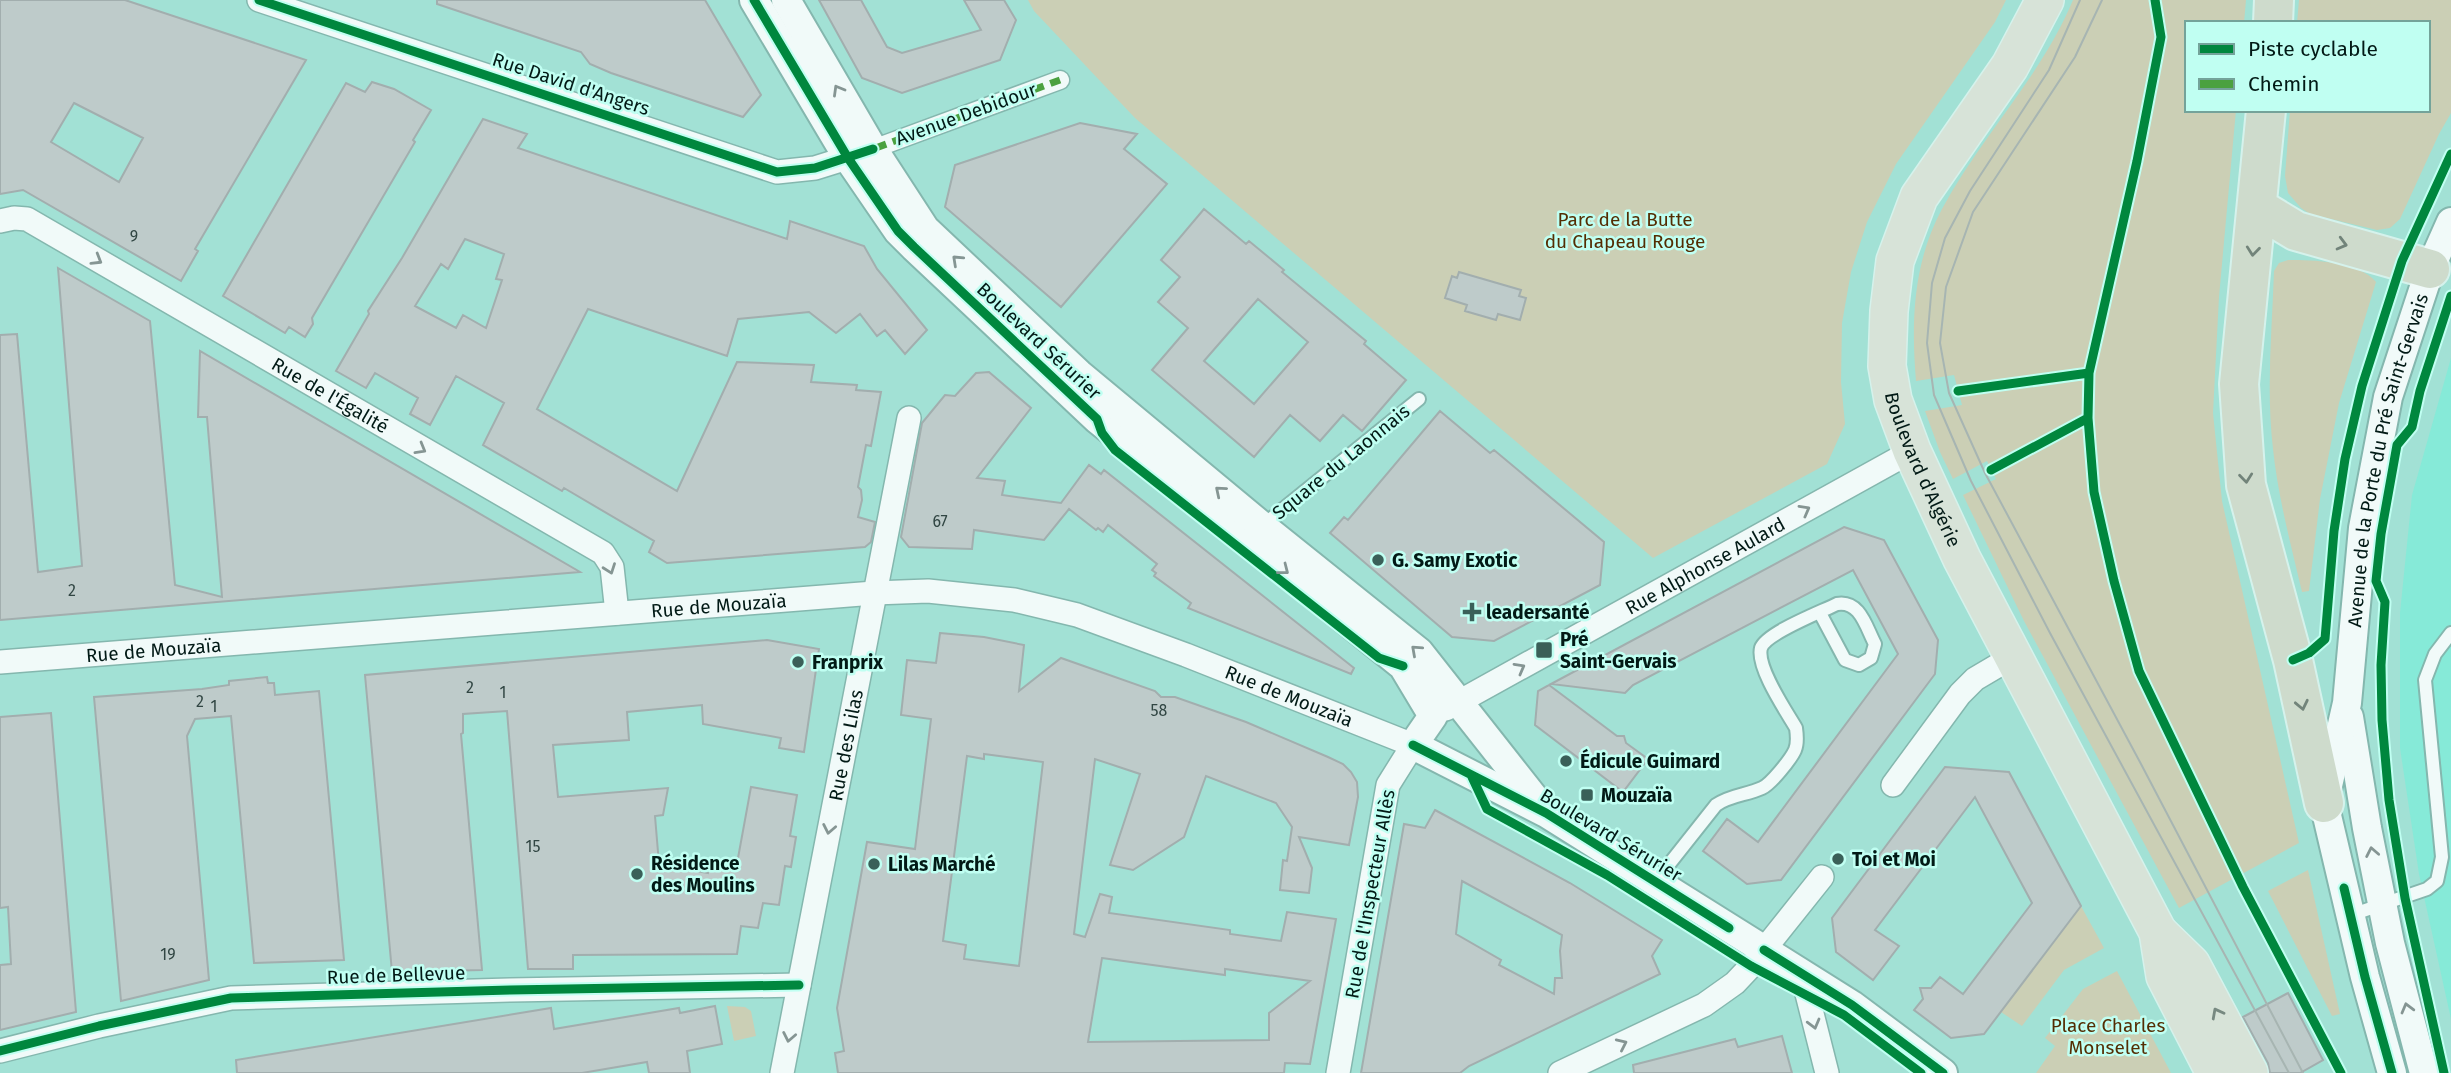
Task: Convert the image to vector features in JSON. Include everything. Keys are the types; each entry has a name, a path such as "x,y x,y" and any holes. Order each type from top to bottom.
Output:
{"highway":[{"path":"2273,21 2274,0"},
{"path":"2266,112 2239,384 2246,485 2292,660 2324,803"},
{"path":"2258,208 2296,231 2430,269"}],"main road":[{"name":"Boulevard d'Algérie","path":"2045,0 2010,66 1919,197 1895,261 1889,311 1887,366 1893,400 1912,452 1962,559 2158,932 2191,964 2249,1073"},
{"name":"Boulevard d'Algérie","path":"2158,932 2165,976 2215,1073"}],"street":[{"name":"Rue David d'Angers","path":"259,0 777,172 815,168 861,153"},
{"name":"Boulevard Sérurier","path":"754,0 861,153 947,251 1079,374 1419,652 1546,813"},
{"name":"Boulevard Sérurier","path":"786,0 898,231 1097,419 1384,649 1402,666 1433,716"},
{"name":"Avenue Debidour","path":"861,153 1059,80"},
{"name":"Rue de l'Égalité","path":"0,221 27,219 603,553 612,567 618,613"},
{"name":"Avenue de la Porte du Pré Saint-Gervais","path":"2392,1073 2350,915 2324,803 2347,704 2363,528 2385,410 2430,269 2451,222"},
{"name":"Rue des Lilas","path":"782,1073 909,418"},
{"name":"Rue Alphonse Aulard","path":"1460,701 1912,452"},
{"name":"Rue de Mouzaïa","path":"0,662 874,593 928,591 1014,600 1077,615 1413,745"},
{"path":"1893,785 1959,694 1975,679 2014,656"},
{"name":"Rue de l'Inspecteur Allès","path":"1338,1073 1388,785 1433,716 1460,701"},
{"name":"Avenue de la Porte du Pré Saint-Gervais","path":"2347,704 2382,906 2424,1073"},
{"name":"Boulevard Sérurier","path":"1413,745 1546,813 1852,1005 1944,1073"},
{"path":"1560,1073 1704,1005 1735,983 1822,877"},
{"path":"1802,974 1827,1073"},
{"name":"Rue de Bellevue","path":"0,1051 231,998 510,989 799,985"}],"lane":[{"name":"Square du Laonnais","path":"1262,526 1419,399"},
{"path":"1655,882 1716,805 1726,798 1759,790 1768,785 1795,750 1796,728 1762,667 1761,649 1768,639 1820,612 1837,604 1845,603 1855,607 1875,644 1871,658 1859,665 1845,660 1820,612"},
{"path":"2350,915 2427,889 2446,869 2442,857 2425,680 2435,654 2451,633"}],"shaded area":[{"path":"2451,358 2451,1019 2419,874 2400,748 2400,613 2412,495"}],"green space":[{"name":"Parc de la Butte du Chapeau Rouge","path":"1028,0 2006,0 1995,22 1896,164 1867,222 1851,272 1842,323 1841,382 1845,424 1827,464 1653,558 1135,118 1034,11"},
{"path":"2073,0 2246,0 2244,21 2185,21 2185,112 2236,112 2219,297 2213,413 2222,501 2299,843 2179,908 2024,621 1963,495 1996,479 1987,461 1953,479 1940,452 1925,411 1962,405 1954,375 1916,381 1916,293 1932,229 1974,156 2028,81 2060,28"},
{"path":"2299,0 2451,0 2451,113 2400,219 2390,228 2377,230 2310,214 2288,193 2285,176 2290,112 2430,112 2430,21 2297,21"},
{"path":"2288,260 2322,261 2347,266 2359,270 2376,282 2339,403 2320,499 2309,591 2302,592 2278,485 2270,405 2274,271 2279,263"},
{"path":"2308,870 2340,1014 2332,1016 2268,891"},
{"path":"2081,906 2104,948 2064,970 2022,1026 2001,1012"},
{"name":"Place Charles Monselet","path":"2117,971 2171,1073 2036,1073 2055,1046 2045,1038 2083,989"},
{"path":"727,1006 745,1007 751,1011 756,1036 734,1041"}],"building":[{"path":"0,0 125,0 306,60 195,249 198,251 181,281 23,190 0,194","holes":["74,103 143,138 119,182 51,142"]},
{"path":"437,0 705,0 761,95 743,117 611,73 590,64 581,52 437,4"},
{"path":"819,0 861,0 887,47 902,53 981,30 964,0 1004,0 1016,20 1000,60 902,93 862,78"},
{"path":"372,82 394,89 431,110 312,318 313,324 305,337 289,327 285,333 223,296 346,83 365,92"},
{"path":"483,119 527,134 518,148 787,239 790,221 864,246 877,269 927,330 905,354 885,330 877,336 860,314 836,333 809,312 738,319 727,356 588,309 537,409 677,491 737,362 814,365 811,382 857,385 856,390 881,392 871,446 866,445 858,487 862,500 858,517 875,522 871,542 865,547 667,563 649,552 654,541 564,488 562,491 483,445 504,403 456,376 430,425 410,414 418,398 375,373 366,388 336,371 369,314 368,311","holes":["465,239 504,254 496,279 502,280 486,328 463,315 456,328 415,306 441,264 448,269"]},
{"path":"1080,123 1137,134 1124,149 1167,184 1061,307 945,207 955,165"},
{"path":"1204,209 1246,244 1249,241 1284,270 1282,272 1366,341 1364,344 1406,380 1362,431 1343,415 1320,441 1290,415 1254,457 1152,370 1188,328 1158,302 1180,277 1161,260","holes":["1258,299 1308,342 1254,404 1204,361"]},
{"path":"58,268 150,321 175,585 222,597 207,417 198,417 200,351 580,572 0,620 0,335 17,334 38,572 82,566"},
{"path":"1459,272 1521,290 1519,296 1526,298 1520,320 1498,314 1496,320 1465,311 1467,305 1445,298 1452,276 1457,278"},
{"path":"989,372 1031,408 977,478 1005,481 1002,495 1061,503 1089,465 1101,474 1104,470 1354,668 1351,674 1188,608 1191,603 1154,576 1156,573 1152,570 1157,564 1108,525 1103,532 1098,528 1096,530 1069,509 1044,540 974,530 972,549 909,547 901,537 922,423 945,395 955,396 976,373"},
{"path":"1440,411 1490,453 1494,450 1604,542 1600,585 1494,641 1452,637 1330,533 1344,517 1348,520"},
{"path":"1844,527 1884,540 1938,640 1935,674 1781,880 1747,884 1703,851 1727,819 1758,842 1898,654 1853,570 1633,685 1625,693 1551,684"},
{"path":"940,633 984,637 1024,645 1019,691 1061,658 1155,691 1161,697 1175,697 1246,722 1343,764 1351,772 1357,782 1358,797 1349,845 1299,837 1312,868 1309,893 1280,890 1283,860 1287,861 1292,827 1276,803 1206,776 1184,837 1133,870 1110,865 1140,774 1095,759 1074,934 1085,937 1100,894 1112,897 1109,913 1230,930 1230,934 1281,941 1287,912 1336,919 1310,1064 1285,1063 1284,1073 838,1073 835,1053 844,1051 837,1008 867,842 915,849 931,719 901,715 907,660 936,663","holes":["984,754 1043,762 1019,966 964,959 966,945 943,941 967,756 984,759","1102,958 1225,975 1225,969 1310,981 1269,1013 1269,1040 1088,1042"]},
{"path":"767,640 819,649 804,752 779,748 781,738 703,724 702,705 627,712 629,740 553,745 558,797 668,788 663,815 655,816 659,864 708,873 710,864 736,869 751,787 797,795 790,836 796,837 791,867 785,866 779,905 763,903 758,928 741,926 737,954 573,955 573,969 528,969 507,711 463,714 461,734 482,970 392,972 365,675"},
{"path":"267,677 268,683 274,683 275,695 319,691 344,960 254,963 231,716 195,719 187,736 209,980 121,1001 94,697 202,689 229,685 229,681"},
{"path":"1549,685 1617,736 1624,736 1626,743 1648,759 1623,792 1535,725 1538,691"},
{"path":"51,713 76,1012 0,1030 0,965 11,964 8,907 0,908 0,717"},
{"path":"1945,767 2009,772 2081,906 1984,1034 1951,1038 1914,1010 1923,999 1920,988 1931,988 1940,977 1963,994 2032,903 1975,797 1875,930 1899,946 1873,980 1836,952 1832,918"},
{"path":"1435,810 1570,883 1662,940 1652,956 1660,974 1469,1066 1460,1073 1361,1073 1404,824 1425,828","holes":["1462,881 1562,935 1562,978 1555,978 1554,994 1499,965 1501,960 1456,934"]},
{"path":"2288,993 2323,1060 2300,1073 2270,1073 2268,1063 2243,1017"},
{"path":"715,1006 722,1044 687,1051 690,1073 649,1073 647,1062 582,1073 237,1073 236,1060 551,1008 554,1029 679,1008 680,1013"},
{"path":"1782,1036 1792,1073 1634,1073 1633,1065 1735,1039 1738,1047"}],"tram line":[{"path":"2080,0 2049,70 1970,191 1945,238 1932,283 1927,343 1934,395 1971,481 2050,633 2289,1073"},
{"path":"2102,0 2075,57 1973,212 1946,287 1940,343 1949,393 1985,473 2303,1073"}],"marked path":[{"path":"873,149 1060,80"}],"cycle path":[{"path":"259,0 777,172 815,168 873,149"},
{"path":"754,0 848,158 898,231 1097,419 1102,433 1115,450 1379,658 1403,666"},
{"path":"2155,0 2161,37 2137,161 2089,373 2088,418 2094,492 2114,581 2139,671 2243,887 2341,1073"},
{"path":"2293,660 2309,653 2325,639 2334,531 2345,459 2362,386 2402,261 2451,154"},
{"path":"2444,1073 2405,898 2389,800 2382,720 2381,665 2385,602 2376,581 2381,534 2397,445 2412,427 2420,391 2451,296"},
{"path":"1958,391 2089,373"},
{"path":"1991,470 2088,418"},
{"path":"1413,745 1546,813 1729,928"},
{"path":"1472,777 1487,809 1607,875 1751,966 1844,1015 1921,1073"},
{"path":"2344,888 2392,1073"},
{"path":"1764,950 1852,1005 1943,1073"},
{"path":"0,1051 99,1026 231,998 799,985"}],"place":[{"name":"G. Samy Exotic","path":"1378,560"},
{"name":"leadersanté","path":"1472,612"},
{"name":"Pré Saint-Gervais","path":"1544,650"},
{"name":"Franprix","path":"798,662"},
{"name":"Édicule Guimard","path":"1566,761"},
{"name":"Mouzaïa","path":"1587,795"},
{"name":"Toi et Moi","path":"1838,859"},
{"name":"Lilas Marché","path":"874,864"},
{"name":"Résidence des Moulins","path":"637,874"}]}
